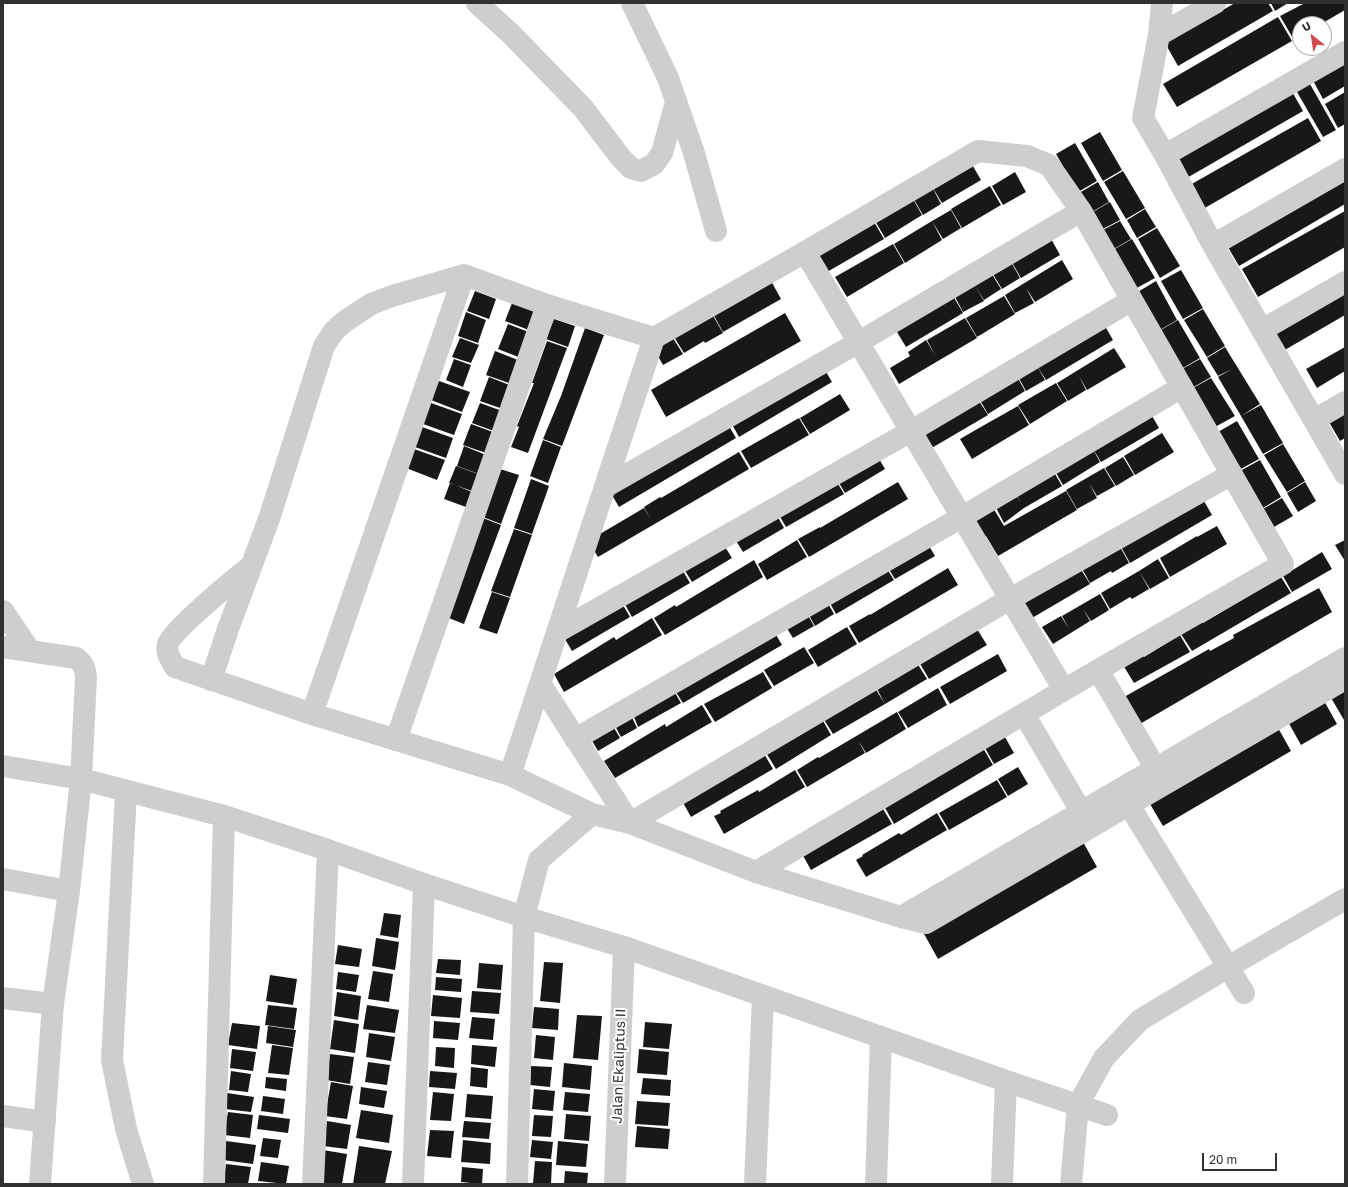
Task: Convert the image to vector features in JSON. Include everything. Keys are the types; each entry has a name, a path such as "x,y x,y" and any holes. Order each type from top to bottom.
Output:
{"street":[{"path":"477,3 510,33 583,108 621,158 631,168 641,171 654,164 662,153 676,102"},
{"path":"632,3 668,78 694,153 716,231"},
{"path":"1162,3 1159,35 1143,118 1165,155 1213,245 1345,474"},
{"path":"1159,35 1216,3"},
{"path":"1165,155 1345,52"},
{"path":"510,775 541,685 654,338 978,151 1027,156 1049,165 1081,211 1284,564 1098,670 756,872"},
{"path":"1213,245 1345,169"},
{"path":"605,487 859,342 1081,211"},
{"path":"805,252 1064,690"},
{"path":"211,680 228,629 270,516 324,346 334,331 344,322 371,304 392,296 464,275 547,305 654,338"},
{"path":"312,714 464,275"},
{"path":"1262,330 1345,282"},
{"path":"558,632 911,431 1132,300"},
{"path":"396,740 547,305"},
{"path":"575,739 962,517 1182,387"},
{"path":"1314,420 1345,402"},
{"path":"630,823 1010,599 1232,474"},
{"path":"252,565 183,624 168,643 167,652 175,667 312,714 510,775 592,814 630,823 756,872 901,917 926,922 1086,819 1160,776 1345,658"},
{"path":"3,611 30,651"},
{"path":"3,647 76,658 82,662 85,668 86,677 81,779 69,890 54,1004 40,1184"},
{"path":"1098,670 1160,776"},
{"path":"1160,776 1345,679"},
{"path":"541,685 630,823"},
{"path":"1024,714 1086,819"},
{"path":"3,766 81,779 224,816 524,917 624,947 1006,1081 1107,1114"},
{"path":"126,791 112,1060 126,1129 143,1184"},
{"path":"1124,797 1244,993"},
{"path":"517,1184 524,917 539,860 592,814"},
{"path":"214,1184 224,816"},
{"path":"313,1184 328,850"},
{"path":"3,879 69,890"},
{"path":"413,1184 424,884"},
{"path":"1071,1184 1078,1105 1104,1058 1140,1020 1345,899"},
{"name":"Jalan Ekaliptus II","path":"615,1184 624,947"},
{"path":"755,1184 763,996"},
{"path":"3,998 54,1004"},
{"path":"876,1184 881,1037"},
{"path":"1002,1184 1006,1081"},
{"path":"3,1116 45,1122"}],"building":[{"path":"1235,3 1268,3 1273,11 1178,66 1165,43"},
{"path":"1271,3 1288,3 1275,11"},
{"path":"1305,3 1345,3 1345,10 1332,18 1332,16 1292,16 1292,37 1280,16"},
{"path":"1278,17 1292,41 1177,107 1163,84"},
{"path":"1345,56 1345,86 1323,99 1310,75"},
{"path":"1306,77 1336,130 1323,137 1293,85"},
{"path":"1290,88 1303,111 1185,179 1171,155"},
{"path":"1345,92 1345,124 1338,128 1325,104"},
{"path":"1308,118 1321,141 1203,209 1190,185"},
{"path":"1100,132 1122,170 1103,181 1081,143"},
{"path":"1075,143 1097,181 1078,192 1056,154"},
{"path":"970,161 981,180 942,203 931,185"},
{"path":"1123,171 1145,208 1126,219 1104,182"},
{"path":"1345,171 1345,204 1239,266 1225,242"},
{"path":"1015,172 1026,192 1003,205 992,186"},
{"path":"1098,182 1109,202 1090,213 1079,193"},
{"path":"931,185 941,204 923,215 912,196"},
{"path":"990,186 1001,205 962,228 951,209"},
{"path":"912,197 922,215 885,238 874,219"},
{"path":"1110,202 1120,220 1101,230 1091,213"},
{"path":"1145,209 1156,227 1137,238 1127,220"},
{"path":"951,210 961,228 943,239 932,221"},
{"path":"1345,211 1345,247 1258,297 1242,269"},
{"path":"873,220 884,239 827,272 815,253"},
{"path":"932,221 942,240 905,263 894,244"},
{"path":"1120,221 1131,239 1112,250 1101,231"},
{"path":"1157,228 1180,266 1160,278 1138,239"},
{"path":"1049,235 1060,255 1021,278 1010,259"},
{"path":"1132,239 1155,278 1135,289 1113,250"},
{"path":"893,244 904,263 847,297 835,277"},
{"path":"1010,260 1020,278 1002,289 991,271"},
{"path":"1062,260 1073,279 1035,302 1026,288 1034,303 1015,313 1005,295"},
{"path":"1181,270 1203,308 1183,319 1161,281"},
{"path":"990,271 1001,289 984,300 975,286 984,301 963,312 953,293"},
{"path":"770,279 781,299 723,332 713,314"},
{"path":"1156,281 1177,320 1158,331 1136,293"},
{"path":"1345,290 1345,315 1283,351 1272,333"},
{"path":"475,291 496,299 489,319 467,311"},
{"path":"952,294 963,313 906,347 894,327"},
{"path":"1004,296 1015,314 977,337 966,318"},
{"path":"514,298 538,307 529,330 505,321"},
{"path":"1203,309 1225,346 1207,357 1184,320"},
{"path":"466,312 486,320 478,343 458,336"},
{"path":"785,313 801,341 666,417 651,390"},
{"path":"712,314 723,333 705,343 704,341 684,353 674,337"},
{"path":"965,318 977,338 899,384 890,368 910,356 908,352 926,340 935,355 927,340"},
{"path":"554,319 575,326 568,347 546,339"},
{"path":"1178,320 1200,358 1181,369 1159,331"},
{"path":"1102,321 1113,340 1046,380 1037,366 1045,380 1026,391 1016,373"},
{"path":"508,324 531,333 521,358 498,349"},
{"path":"585,328 604,335 562,446 543,439 561,396"},
{"path":"460,338 479,345 471,363 452,357"},
{"path":"673,338 683,354 663,365 654,349"},
{"path":"547,341 567,348 528,453 511,447"},
{"path":"1225,347 1260,404 1241,416 1218,377 1232,369 1218,376 1207,358"},
{"path":"1345,347 1345,371 1317,388 1306,369"},
{"path":"1114,348 1126,367 1087,390 1079,376 1086,390 1068,401 1057,383"},
{"path":"495,351 518,360 509,383 486,375"},
{"path":"454,359 471,365 463,387 446,380"},
{"path":"1200,359 1211,377 1192,388 1182,369"},
{"path":"822,365 832,382 739,437 729,419"},
{"path":"1015,373 1025,391 988,414 977,395"},
{"path":"489,377 512,386 503,409 480,401"},
{"path":"1211,378 1235,416 1215,427 1193,388"},
{"path":"439,381 470,392 462,412 431,400"},
{"path":"1056,383 1067,401 1030,424 1018,405"},
{"path":"840,394 850,410 810,434 800,418"},
{"path":"976,396 988,415 930,449 919,429"},
{"path":"431,403 462,414 454,435 423,424"},
{"path":"480,403 502,411 494,431 472,423"},
{"path":"1261,405 1283,443 1263,454 1241,416"},
{"path":"1018,406 1029,425 972,459 960,439"},
{"path":"1148,409 1159,428 1101,462 1090,444"},
{"path":"1345,413 1345,438 1340,441 1329,422"},
{"path":"799,418 809,435 751,468 741,451"},
{"path":"726,421 736,438 619,507 609,490"},
{"path":"1237,421 1259,459 1239,470 1218,432"},
{"path":"471,424 493,432 486,453 463,445"},
{"path":"422,427 453,438 446,458 415,447"},
{"path":"1162,433 1174,452 1135,475 1124,456"},
{"path":"543,440 561,447 548,483 530,476"},
{"path":"1090,444 1100,462 1063,485 1052,466"},
{"path":"1283,444 1305,481 1287,492 1264,455"},
{"path":"464,446 486,455 479,474 457,466"},
{"path":"414,449 445,460 437,480 406,468"},
{"path":"739,452 749,469 598,557 588,541 644,508 651,520 644,507"},
{"path":"875,452 885,469 845,493 835,476"},
{"path":"1123,457 1134,475 1116,486 1105,468"},
{"path":"1260,460 1281,497 1263,508 1240,471"},
{"path":"456,466 478,474 472,491 449,483"},
{"path":"1051,467 1062,486 1024,508 1004,523 993,502 1012,489 1021,503 1013,489"},
{"path":"1104,468 1115,486 1097,496 1089,483 1097,498 1077,509 1066,490"},
{"path":"500,469 519,475 501,524 483,517"},
{"path":"834,477 844,494 786,527 776,510"},
{"path":"531,479 549,486 532,534 514,528"},
{"path":"898,482 908,499 809,557 798,539 820,528"},
{"path":"1305,482 1316,501 1298,512 1287,493"},
{"path":"450,483 472,492 466,507 444,499"},
{"path":"1066,491 1077,510 998,556 986,536 982,539 968,514 989,501 1004,526"},
{"path":"1200,494 1212,515 1130,563 1120,545"},
{"path":"1282,498 1293,516 1274,527 1263,509"},
{"path":"774,510 784,528 743,552 733,536"},
{"path":"483,518 501,525 464,624 446,617"},
{"path":"1217,526 1227,544 1170,577 1160,558"},
{"path":"514,529 532,535 510,597 491,591"},
{"path":"925,539 935,556 895,579 885,563"},
{"path":"797,540 807,557 767,580 758,564"},
{"path":"1345,540 1345,561 1335,545"},
{"path":"722,542 732,558 692,582 682,566"},
{"path":"1119,545 1129,563 1090,583 1081,567"},
{"path":"1322,552 1332,569 1292,592 1283,576"},
{"path":"1158,559 1169,578 1150,589 1139,571"},
{"path":"754,560 763,577 665,635 654,618 675,605 676,607"},
{"path":"884,564 894,580 836,614 826,596"},
{"path":"680,566 690,583 632,617 622,599"},
{"path":"948,568 958,585 859,643 849,626"},
{"path":"1080,568 1090,584 1032,618 1023,601"},
{"path":"1139,571 1149,589 1132,599 1130,597 1110,609 1101,593"},
{"path":"1281,577 1291,593 1192,651 1181,634 1202,622 1203,623"},
{"path":"1319,588 1332,612 1133,728 1117,701 1209,649 1210,651 1234,638 1233,635"},
{"path":"492,592 510,598 497,634 479,628"},
{"path":"1100,594 1109,610 1091,621 1083,609 1090,621 1053,644 1042,627 1061,616 1069,629 1062,616"},
{"path":"825,598 834,614 815,626 806,610"},
{"path":"620,600 630,617 572,651 562,634"},
{"path":"805,610 814,626 793,638 783,622"},
{"path":"652,618 662,635 564,692 554,674 614,637 616,640"},
{"path":"847,627 857,644 818,667 808,650"},
{"path":"772,628 782,645 683,703 672,686"},
{"path":"977,629 987,645 929,679 919,662"},
{"path":"1180,635 1190,652 1134,683 1123,665 1142,654 1144,657"},
{"path":"804,647 814,663 774,686 764,670"},
{"path":"998,654 1007,671 950,704 940,687"},
{"path":"917,663 927,679 885,704 876,687"},
{"path":"763,672 772,688 715,722 704,704"},
{"path":"671,686 681,703 638,727 632,712"},
{"path":"875,688 885,704 833,734 823,718"},
{"path":"938,688 947,705 908,728 898,712"},
{"path":"1345,688 1345,719 1344,720 1330,696"},
{"path":"1323,699 1337,724 1301,745 1287,720"},
{"path":"702,705 712,722 615,778 604,761 665,724 666,727"},
{"path":"897,712 906,729 866,753 858,740 865,753 807,787 797,770"},
{"path":"630,713 637,728 621,737 614,724"},
{"path":"822,719 831,735 776,769 765,751"},
{"path":"610,721 620,738 598,751 588,734"},
{"path":"1277,726 1291,751 1163,826 1150,804"},
{"path":"1005,737 1014,753 994,764 985,748"},
{"path":"983,748 993,765 894,824 884,806"},
{"path":"763,752 773,769 691,817 681,799"},
{"path":"1018,767 1028,784 1008,796 998,779"},
{"path":"795,770 805,787 724,834 714,816 721,813 720,811 758,790 759,792"},
{"path":"997,780 1007,797 949,830 939,813"},
{"path":"882,807 892,824 811,870 801,852"},
{"path":"937,813 947,830 866,877 856,860 899,833 901,835"},
{"path":"1083,842 1097,867 938,959 923,932"},
{"path":"384,913 401,915 398,938 380,935"},
{"path":"376,938 399,942 395,970 372,966"},
{"path":"338,945 362,949 359,967 335,964"},
{"path":"438,959 461,960 460,975 436,973"},
{"path":"544,962 563,963 560,1003 540,1001"},
{"path":"479,963 503,965 501,990 477,988"},
{"path":"373,971 393,974 389,1002 368,999"},
{"path":"338,972 359,975 356,992 336,989"},
{"path":"270,975 297,979 293,1005 266,1001"},
{"path":"436,977 462,979 461,992 435,990"},
{"path":"472,991 501,993 499,1014 470,1012"},
{"path":"337,992 361,996 358,1020 334,1016"},
{"path":"433,995 462,998 460,1018 431,1016"},
{"path":"268,1005 297,1008 294,1029 265,1025"},
{"path":"367,1005 399,1010 395,1033 363,1029"},
{"path":"534,1007 559,1009 558,1030 532,1028"},
{"path":"577,1015 602,1016 598,1060 573,1058"},
{"path":"472,1017 495,1019 493,1040 469,1038"},
{"path":"334,1020 359,1024 355,1053 330,1049"},
{"path":"434,1021 460,1023 458,1040 433,1038"},
{"path":"645,1022 672,1024 669,1049 643,1047"},
{"path":"232,1023 260,1026 257,1049 228,1045"},
{"path":"268,1026 296,1030 293,1047 266,1043"},
{"path":"369,1033 395,1037 391,1061 366,1057"},
{"path":"536,1035 555,1037 553,1060 534,1058"},
{"path":"272,1045 293,1048 289,1075 268,1073"},
{"path":"472,1045 497,1047 495,1067 471,1064"},
{"path":"436,1047 455,1048 454,1068 435,1066"},
{"path":"232,1049 256,1052 253,1071 230,1068"},
{"path":"639,1049 669,1052 667,1075 637,1073"},
{"path":"330,1054 354,1057 350,1084 326,1080"},
{"path":"368,1062 390,1065 387,1085 365,1082"},
{"path":"564,1063 592,1066 590,1090 562,1087"},
{"path":"531,1066 552,1067 550,1087 530,1085"},
{"path":"471,1067 488,1069 487,1088 470,1086"},
{"path":"231,1071 251,1074 248,1092 229,1090"},
{"path":"430,1071 457,1073 455,1089 429,1087"},
{"path":"266,1077 287,1079 286,1091 265,1088"},
{"path":"643,1078 671,1080 670,1096 641,1094"},
{"path":"331,1082 353,1086 347,1119 325,1116"},
{"path":"361,1087 387,1091 384,1108 359,1104"},
{"path":"534,1089 555,1091 553,1111 532,1109"},
{"path":"433,1092 454,1094 451,1121 430,1120"},
{"path":"565,1092 590,1094 588,1112 563,1110"},
{"path":"227,1093 254,1097 251,1112 225,1109"},
{"path":"467,1094 493,1096 491,1119 465,1117"},
{"path":"263,1096 285,1099 283,1114 261,1111"},
{"path":"637,1101 670,1103 668,1126 635,1124"},
{"path":"361,1110 393,1115 389,1143 356,1138"},
{"path":"228,1112 253,1115 250,1138 224,1135"},
{"path":"566,1114 591,1116 589,1141 564,1139"},
{"path":"259,1115 290,1119 288,1133 257,1129"},
{"path":"534,1115 553,1116 551,1137 532,1136"},
{"path":"327,1121 351,1125 347,1149 323,1146"},
{"path":"464,1121 491,1123 489,1139 462,1137"},
{"path":"637,1126 670,1129 668,1149 635,1147"},
{"path":"430,1130 454,1131 451,1158 427,1156"},
{"path":"263,1138 281,1140 278,1158 260,1156"},
{"path":"463,1140 491,1143 490,1164 461,1162"},
{"path":"532,1140 553,1142 551,1159 530,1157"},
{"path":"226,1141 256,1145 253,1164 223,1160"},
{"path":"558,1141 588,1144 586,1167 556,1165"},
{"path":"359,1146 392,1151 385,1184 353,1184"},
{"path":"323,1150 347,1154 342,1184 323,1184"},
{"path":"535,1161 552,1162 551,1184 533,1183"},
{"path":"261,1162 289,1166 286,1184 258,1181"},
{"path":"226,1164 251,1167 248,1184 223,1184"},
{"path":"462,1167 483,1169 482,1184 461,1182"},
{"path":"565,1171 588,1173 587,1184 564,1184"}]}
